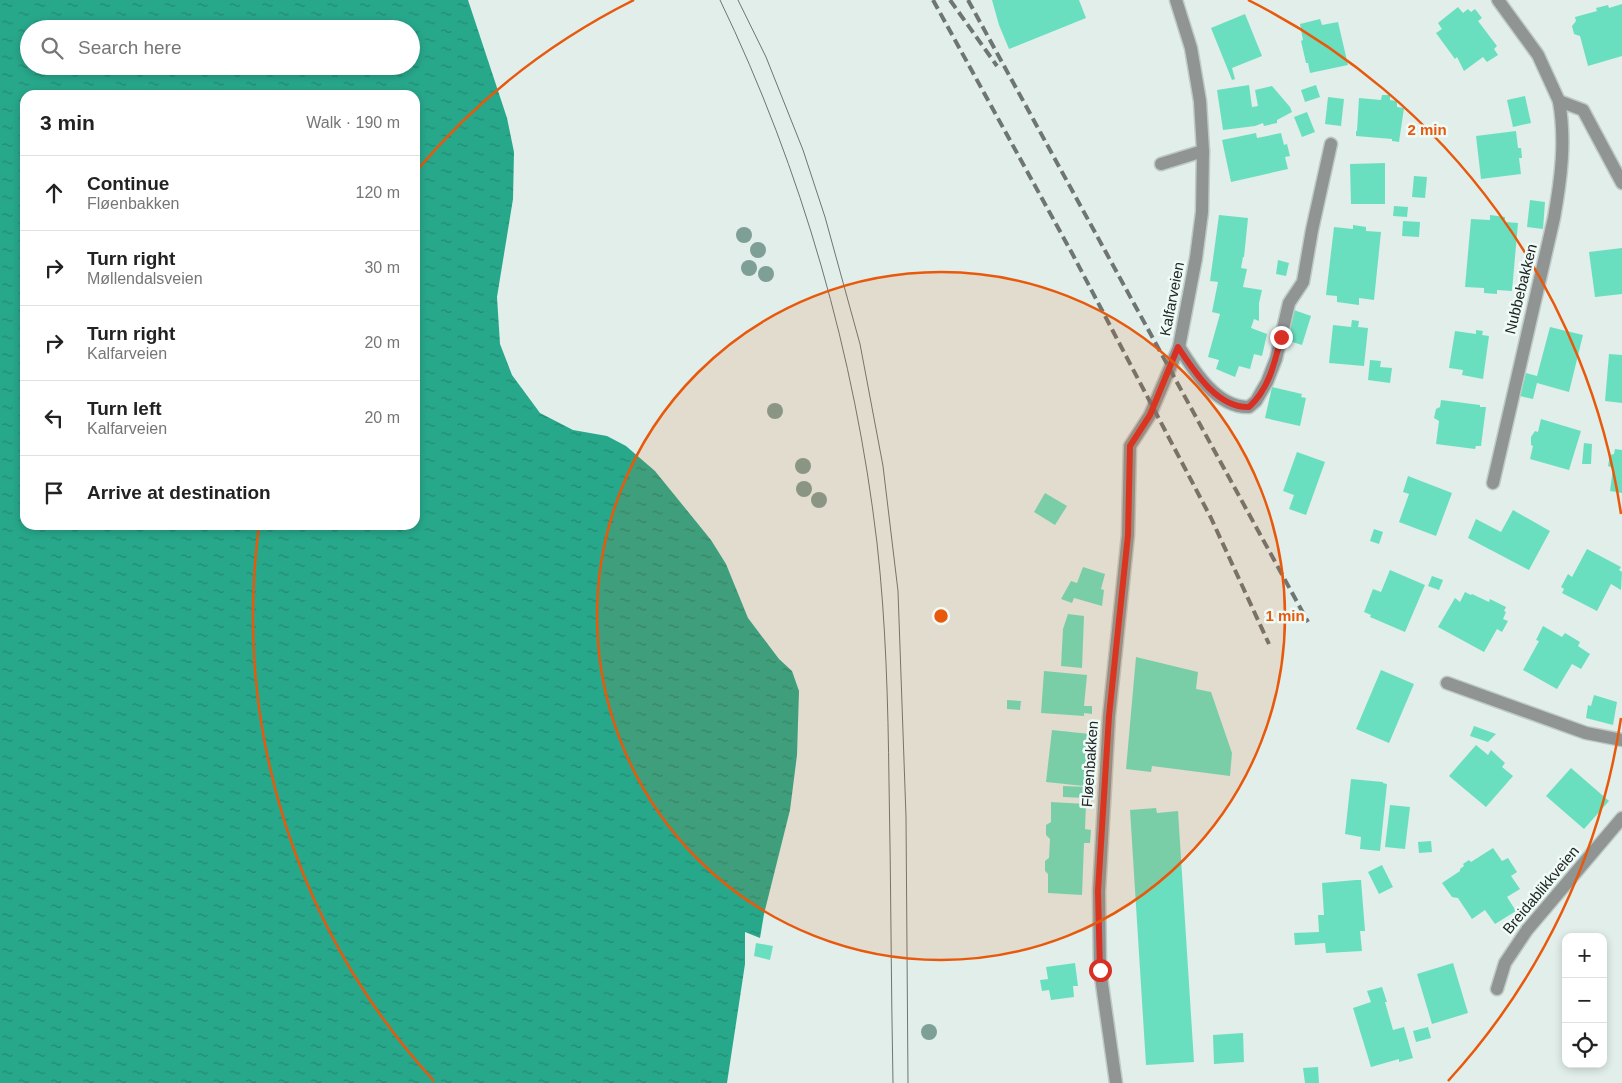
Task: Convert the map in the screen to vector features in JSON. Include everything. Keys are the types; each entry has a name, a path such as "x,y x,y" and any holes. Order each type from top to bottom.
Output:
{"street":[{"name":"Kalfarveien","path":"1176,0 1191,48 1200,101 1203,151 1201,221 1196,258 1178,347 1197,374 1211,389 1222,398 1239,407 1249,407 1256,401 1267,382 1276,359 1288,303 1303,282 1312,230 1331,144"},
{"name":"Nubbebakken","path":"1493,483 1554,218 1561,179 1563,150 1563,123 1559,101 1538,55 1498,0"},
{"path":"1559,101 1583,110 1622,183"},
{"path":"1161,164 1203,151"},
{"name":"Fløenbakken","path":"1116,1083 1100,970 1098,891 1109,716 1128,535 1130,446 1150,415 1178,347"},
{"path":"1447,683 1586,733 1622,740"},
{"name":"Breidablikkveien","path":"1497,989 1505,963 1527,930 1622,818"}],"water":[{"path":"0,0 468,0 507,118 514,152 513,199 497,297 500,344 512,375 540,413 573,430 607,436 626,446 655,471 711,540 726,564 748,618 779,659 792,671 799,691 797,755 790,810 764,914 760,938 745,932 745,964 727,1083 0,1083"}],"building":[{"path":"992,0 1079,0 1086,18 1009,49 999,25"},
{"path":"1622,4 1622,56 1588,66 1580,36 1574,34 1572,26 1576,21 1575,17 1597,11 1596,8 1608,5 1609,8"},
{"path":"1458,7 1463,13 1468,9 1471,12 1475,9 1482,18 1478,21 1497,46 1494,49 1498,55 1487,62 1483,57 1464,71 1457,57 1455,59 1436,33 1442,29 1438,23"},
{"path":"1245,14 1262,56 1232,68 1235,79 1232,80 1211,28"},
{"path":"1320,19 1322,25 1338,22 1348,65 1310,73 1301,41 1303,40 1300,24"},
{"path":"1249,85 1252,107 1258,106 1255,90 1272,86 1292,112 1277,120 1277,123 1264,126 1263,123 1255,126 1223,130 1217,90"},
{"path":"1316,85 1320,97 1305,102 1301,90"},
{"path":"1382,95 1390,95 1390,100 1397,101 1397,107 1404,108 1399,142 1392,141 1392,139 1356,136 1359,98 1381,100"},
{"path":"1525,96 1531,123 1513,127 1507,100"},
{"path":"1328,97 1344,99 1341,126 1325,124"},
{"path":"1307,112 1315,132 1302,137 1294,117"},
{"path":"1516,131 1518,148 1521,148 1522,158 1519,158 1521,174 1481,179 1476,136"},
{"path":"1256,133 1257,138 1281,133 1284,145 1287,144 1290,156 1285,157 1288,169 1231,182 1222,140"},
{"path":"1385,163 1385,204 1351,204 1350,164"},
{"path":"1414,176 1427,177 1425,198 1412,197"},
{"path":"1530,200 1545,202 1543,229 1527,227"},
{"path":"1394,206 1408,207 1407,217 1393,216"},
{"path":"1219,215 1248,218 1241,268 1247,269 1243,287 1262,290 1259,303 1259,321 1254,319 1251,328 1267,334 1262,356 1254,354 1250,369 1239,366 1235,377 1216,369 1219,360 1208,357 1220,314 1212,312 1218,282 1210,281"},
{"path":"1490,215 1505,217 1505,222 1518,223 1512,291 1497,290 1497,294 1484,293 1484,288 1465,287 1471,219 1490,220"},
{"path":"1403,221 1420,222 1419,237 1402,236"},
{"path":"1353,225 1366,227 1366,231 1381,232 1374,300 1359,298 1359,305 1337,302 1337,296 1326,295 1334,227 1353,229"},
{"path":"1622,248 1622,294 1595,297 1589,252"},
{"path":"1278,260 1289,263 1286,276 1276,274"},
{"path":"1294,310 1311,316 1302,345 1286,340"},
{"path":"1352,320 1359,321 1358,327 1368,328 1364,366 1329,363 1333,325 1351,327"},
{"path":"1550,327 1583,335 1569,392 1537,383 1533,399 1520,396 1526,373 1537,376"},
{"path":"1476,330 1483,331 1482,335 1489,336 1483,379 1462,375 1463,370 1449,368 1455,331 1476,334"},
{"path":"1609,354 1622,355 1622,403 1605,401"},
{"path":"1370,360 1381,361 1380,367 1392,368 1390,383 1368,380"},
{"path":"1272,387 1302,394 1301,397 1306,398 1300,426 1265,418"},
{"path":"1441,400 1486,407 1481,446 1476,446 1475,449 1436,444 1439,421 1434,418 1436,409 1440,407"},
{"path":"1541,419 1581,431 1569,470 1530,459 1533,446 1531,445 1531,437 1535,431 1538,432"},
{"path":"1584,443 1592,444 1591,464 1582,464"},
{"path":"1615,449 1622,450 1622,493 1610,491 1613,468 1608,466 1610,455 1614,454"},
{"path":"1297,452 1325,462 1306,515 1289,509 1294,495 1283,491"},
{"path":"1408,476 1452,493 1436,536 1399,522 1409,494 1403,492"},
{"path":"1045,493 1067,506 1055,525 1034,512"},
{"path":"1513,510 1550,531 1529,570 1468,538 1476,519 1501,532"},
{"path":"1374,529 1383,532 1379,544 1370,541"},
{"path":"1587,549 1621,567 1619,570 1622,572 1621,590 1611,584 1597,611 1562,593 1564,589 1561,587 1568,574 1572,577"},
{"path":"1083,567 1105,574 1101,589 1104,590 1102,606 1074,598 1072,603 1061,599 1071,581 1077,583"},
{"path":"1390,570 1425,585 1405,632 1370,617 1371,615 1364,612 1373,589 1381,592"},
{"path":"1432,576 1443,580 1439,590 1428,586"},
{"path":"1465,592 1489,602 1490,599 1506,607 1503,619 1508,621 1502,632 1497,629 1484,652 1438,627 1455,598 1460,602"},
{"path":"1068,614 1084,616 1082,668 1061,666 1063,629"},
{"path":"1543,626 1562,637 1565,633 1580,642 1578,646 1590,654 1581,669 1572,664 1557,689 1523,670 1539,641 1536,640"},
{"path":"1136,657 1198,672 1196,689 1211,692 1232,753 1230,776 1152,766 1151,772 1126,769"},
{"path":"1381,670 1414,684 1389,743 1356,729"},
{"path":"1044,671 1087,675 1084,706 1092,706 1092,714 1084,713 1084,716 1041,713"},
{"path":"1594,695 1617,702 1613,725 1586,718 1588,705 1591,706"},
{"path":"1007,700 1021,701 1020,710 1007,709"},
{"path":"1474,726 1496,734 1488,742 1470,736"},
{"path":"1052,730 1090,734 1084,786 1046,782"},
{"path":"1476,745 1488,755 1491,750 1505,763 1502,767 1513,776 1486,807 1449,776"},
{"path":"1571,768 1609,801 1584,829 1546,796"},
{"path":"1351,779 1387,784 1380,851 1360,849 1361,837 1345,834"},
{"path":"1063,786 1087,787 1086,798 1063,797"},
{"path":"1051,802 1086,804 1085,829 1091,830 1090,843 1084,843 1082,895 1048,893 1048,874 1045,871 1045,861 1049,858 1050,839 1046,835 1046,825 1051,822"},
{"path":"1390,805 1410,807 1405,849 1385,847"},
{"path":"1156,808 1157,813 1178,811 1194,1062 1146,1065 1130,810"},
{"path":"1431,841 1432,852 1419,853 1418,842"},
{"path":"1493,848 1502,861 1508,858 1517,872 1511,876 1520,889 1507,897 1516,911 1495,924 1485,910 1472,919 1458,898 1452,897 1442,883 1460,871 1464,866 1463,864 1469,860 1471,862"},
{"path":"1382,865 1393,887 1379,894 1368,872"},
{"path":"1361,880 1365,931 1360,931 1362,951 1326,953 1325,943 1295,945 1294,933 1319,932 1318,915 1324,915 1322,883"},
{"path":"756,943 773,946 770,960 754,956"},
{"path":"1075,963 1078,986 1073,986 1074,997 1051,1000 1049,990 1042,991 1040,980 1048,979 1046,967"},
{"path":"1453,963 1468,1013 1432,1024 1417,974"},
{"path":"1382,987 1393,1030 1404,1027 1413,1058 1399,1062 1399,1059 1371,1067 1353,1008 1371,1002 1367,991"},
{"path":"1428,1027 1431,1038 1416,1042 1413,1031"},
{"path":"1243,1033 1244,1062 1214,1064 1213,1035"},
{"path":"1318,1067 1319,1083 1305,1083 1303,1068"}],"tram line":[{"path":"720,0 776,130 800,197 821,265 839,334 855,403 867,473 877,543 886,663 889,752 893,1083"},
{"path":"738,0 766,57 803,150 825,217 860,344 883,466 898,591 906,817 908,1083"}],"railway":[{"path":"933,0 1073,255 1211,518 1269,644"},
{"path":"950,0 997,66"},
{"path":"968,0 1308,622"}],"route":[{"path":"1100,970 1098,891 1109,716 1128,535 1130,446 1150,415 1178,347 1197,374 1211,389 1230,404 1239,407 1249,407 1256,401 1267,382 1276,359 1281,337"}]}
